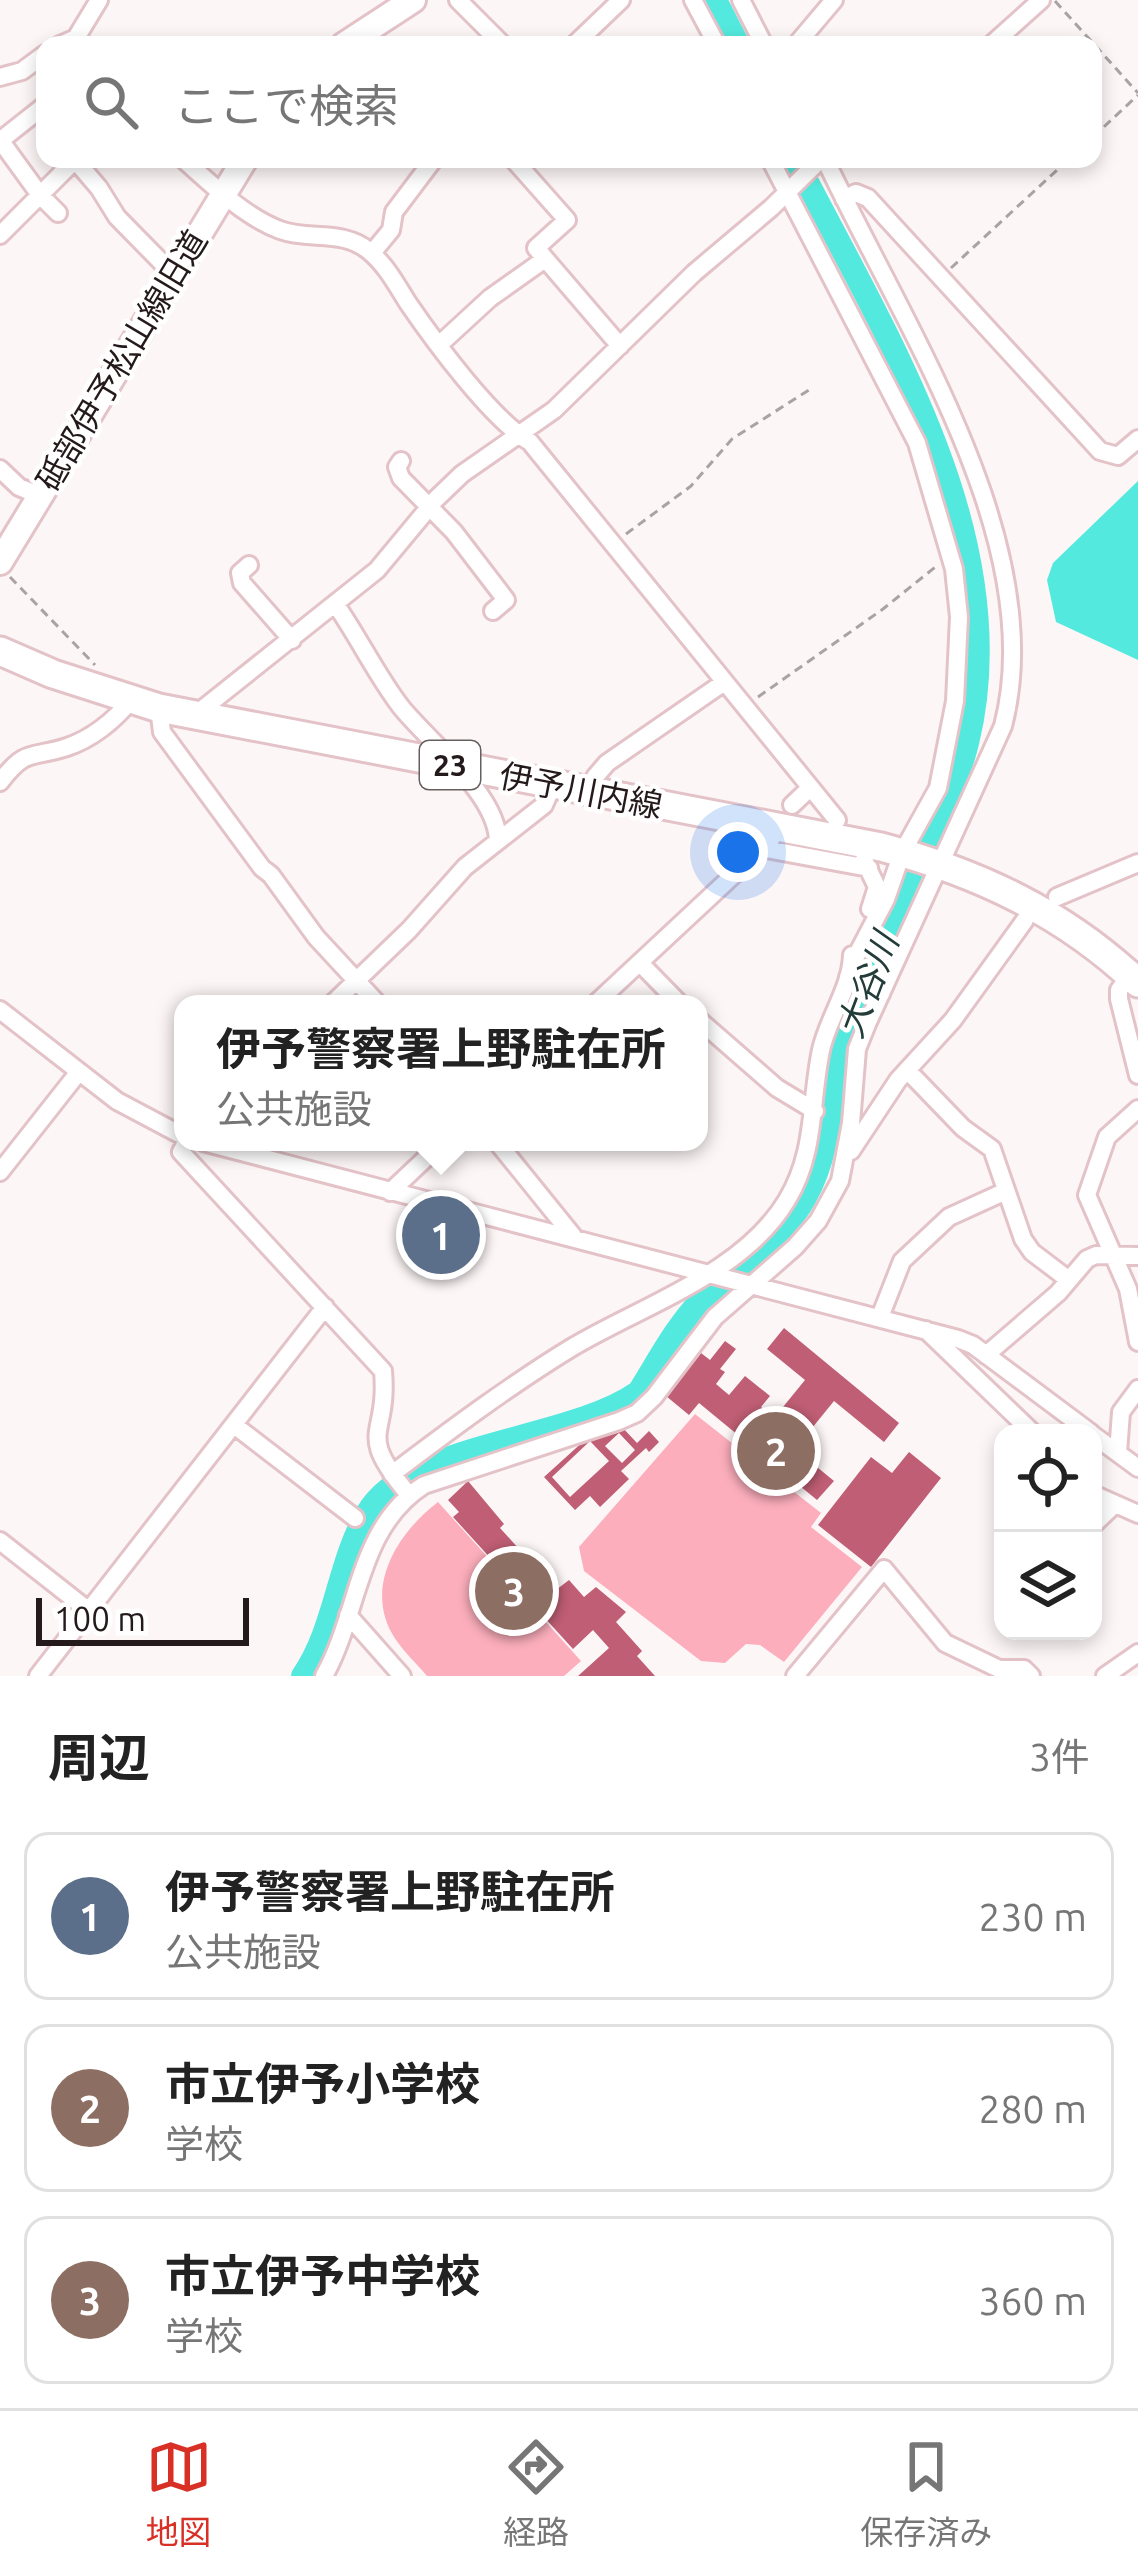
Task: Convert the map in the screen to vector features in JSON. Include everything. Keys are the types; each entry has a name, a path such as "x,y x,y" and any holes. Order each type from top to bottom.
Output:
{"main road":[{"name":"伊予川内線","path":"0,651 159,708 919,857 1030,903 1069,926 1134,979"}],"street":[{"path":"78,36 99,0"},
{"path":"358,36 413,0"},
{"path":"458,0 493,36"},
{"path":"583,36 621,0"},
{"path":"693,0 712,36"},
{"path":"741,0 759,36"},
{"path":"804,36 834,0"},
{"path":"1002,36 1041,0"},
{"path":"0,77 22,71 36,61"},
{"path":"36,112 0,140 58,213"},
{"path":"2,227 68,168"},
{"path":"83,168 117,217 173,274"},
{"path":"194,168 284,232 334,236 372,253 440,344 530,442 837,820"},
{"name":"砥部伊予松山線旧道","path":"0,565 238,168"},
{"path":"372,253 391,230 394,212 426,168"},
{"path":"521,168 567,220 536,248 620,346"},
{"path":"400,1485 424,1486 638,1413 746,1283 795,1247 818,1221 840,1181 857,1049 938,788 956,701 959,617 950,556 917,442 775,168"},
{"path":"195,715 377,570 462,474 554,410 694,273 814,168"},
{"path":"323,1676 400,1485 458,1423 565,1352 711,1276 765,1228 787,1201 805,1164 821,1050 886,899 919,857 1003,726 1009,704 1012,632 1007,583 991,523 948,406 827,168"},
{"path":"844,199 856,193 868,198 1100,451 1118,456 1138,439"},
{"path":"440,344 490,298 545,259"},
{"path":"401,461 397,467 400,478 430,507 506,600 493,611"},
{"path":"0,469 19,487 38,495"},
{"path":"249,565 240,573 242,583 292,640"},
{"path":"336,605 400,706 495,818 498,840"},
{"path":"591,791 607,763 723,683"},
{"path":"0,782 30,752 82,741 118,716 130,701"},
{"path":"159,708 162,732 304,923 370,995"},
{"path":"342,995 465,867 544,805 553,784"},
{"path":"792,805 810,788"},
{"path":"605,995 768,845 867,864 877,887 853,947 852,974"},
{"path":"1058,898 1138,863"},
{"path":"842,1168 864,1127 952,1021 1024,920"},
{"path":"640,963 671,995"},
{"path":"852,974 878,992"},
{"path":"1134,979 1119,990 1119,998 1138,1076"},
{"path":"0,1010 78,1073 174,1134"},
{"path":"708,1028 777,1088 815,1111"},
{"path":"907,1070 963,1128 992,1149 1032,1252 1069,1280"},
{"path":"0,1172 78,1073"},
{"path":"1138,1108 1107,1136 1087,1195 1128,1288 1138,1342"},
{"path":"182,1151 383,1371 376,1436 380,1457 400,1485"},
{"path":"237,1151 925,1328 986,1355 1079,1424"},
{"path":"390,1192 433,1151"},
{"path":"504,1151 573,1236"},
{"path":"880,1317 902,1261 949,1217 1006,1191"},
{"path":"986,1355 1087,1259 1138,1256"},
{"path":"38,1676 325,1307"},
{"path":"925,1328 1025,1424"},
{"path":"1118,1453 1121,1412 1138,1389"},
{"path":"234,1425 355,1518"},
{"path":"1102,1441 1138,1468"},
{"path":"1102,1499 1137,1513"},
{"path":"1102,1516 1114,1505"},
{"path":"0,1541 89,1611"},
{"path":"795,1676 884,1568 945,1643 999,1669 1024,1669 1031,1676"},
{"path":"348,1615 402,1676"},
{"path":"1105,1676 1138,1653"}],"path":[{"path":"1053,0 1086,36"},
{"path":"1102,54 1138,94 1102,128"},
{"path":"941,277 1059,168"},
{"path":"612,544 671,503 732,439 812,388"},
{"path":"741,705 772,690 950,556"},
{"path":"0,565 98,669"}],"shaded area":[{"path":"695,1414 821,1513 811,1527 862,1567 784,1662 760,1645 746,1644 725,1663 701,1661 584,1571 579,1547"},
{"path":"438,1502 581,1661 564,1676 427,1676 396,1640 382,1602 388,1564 409,1530"}],"water":[{"path":"1138,481 1138,660 1056,622 1047,580 1053,563"}],"building":[{"path":"784,1328 899,1423 884,1442 834,1401 795,1449 834,1481 817,1500 699,1403 689,1415 666,1396 701,1353 710,1360 725,1341 736,1349 720,1369 725,1372 716,1384 729,1395 745,1376 770,1396 761,1407 774,1418 805,1380 767,1349"},
{"path":"621,1426 637,1443 649,1431 659,1442 621,1471 629,1479 600,1507 590,1496 575,1510 544,1477 586,1439","holes":["619,1433 635,1450 622,1463 605,1446","590,1441 609,1461 570,1497 552,1477"]},
{"path":"909,1452 941,1478 871,1567 818,1525 871,1457 892,1473"},
{"path":"468,1481 504,1524 500,1528 556,1590 569,1580 584,1597 596,1587 626,1612 616,1622 642,1651 637,1656 655,1676 578,1676 609,1648 593,1630 573,1649 453,1517 459,1512 448,1500"}],"waterway":[{"name":"大谷川","path":"715,0 733,36"},
{"name":"大谷川","path":"303,1676 323,1637 357,1533 388,1490 453,1457 573,1422 639,1392 692,1311 795,1212 822,1154 845,1019 962,761 978,667 974,590 958,515 902,367 800,168"}],"place":[{"name":"伊予警察署上野駐在所","path":"441,1235"},
{"name":"市立伊予小学校","path":"776,1451"},
{"name":"市立伊予中学校","path":"514,1591"}]}
